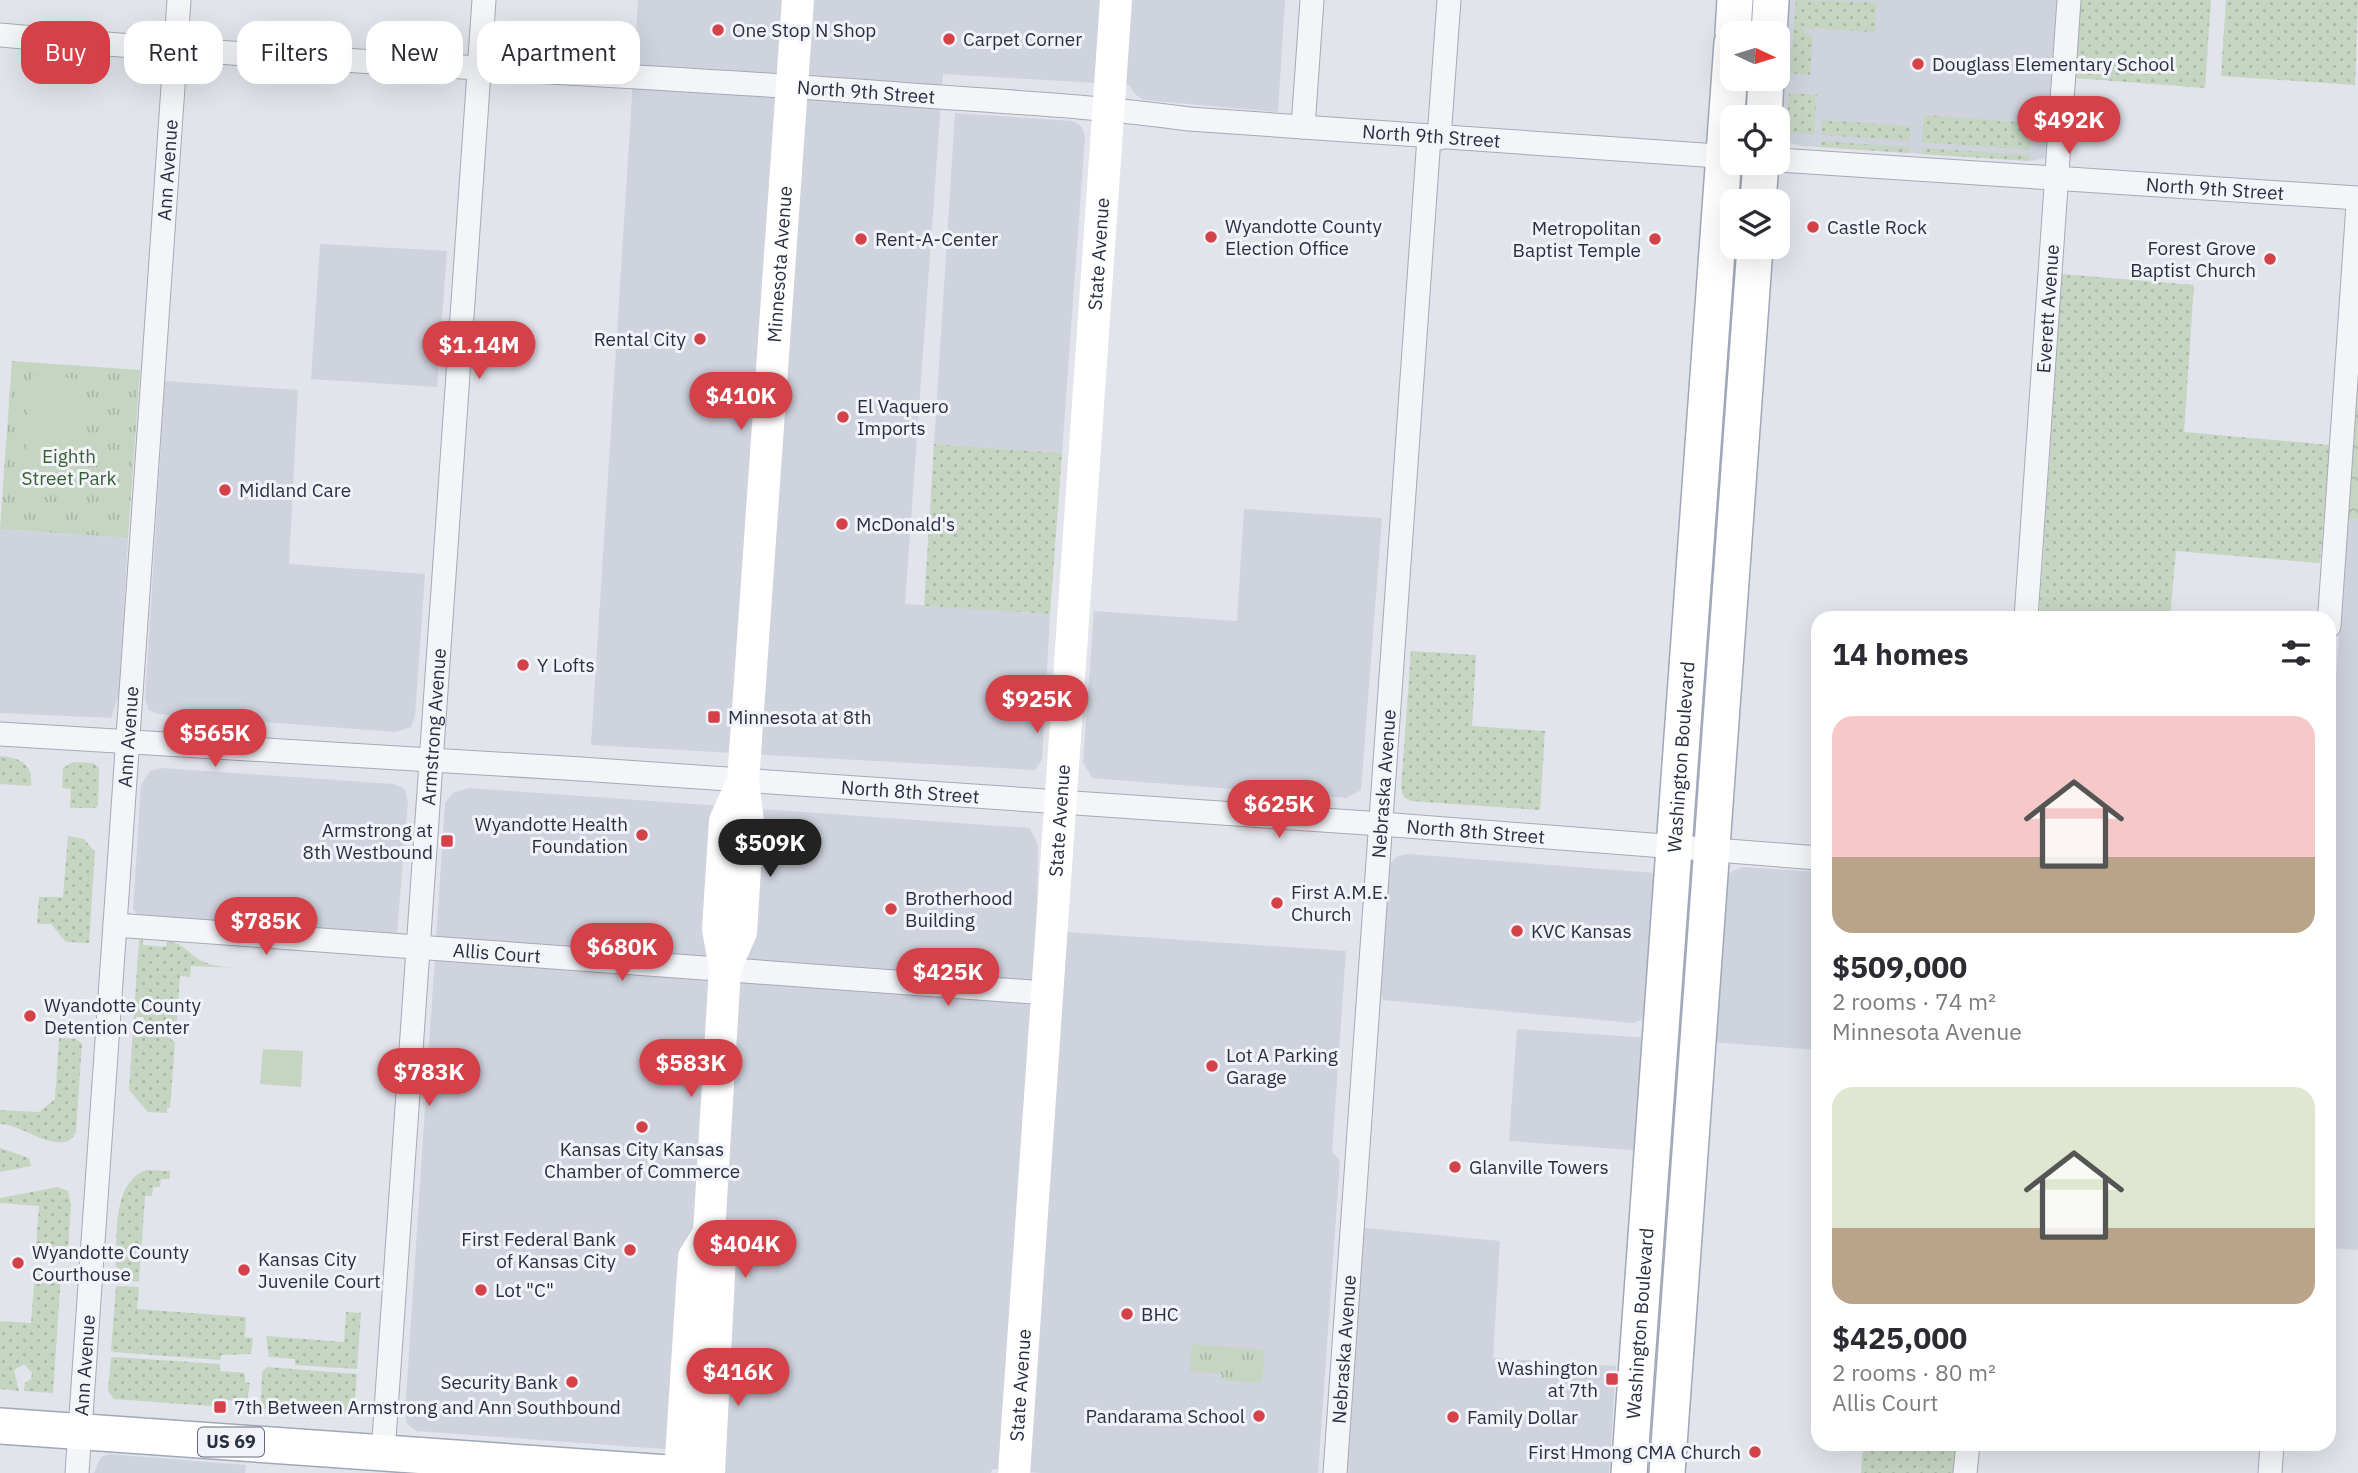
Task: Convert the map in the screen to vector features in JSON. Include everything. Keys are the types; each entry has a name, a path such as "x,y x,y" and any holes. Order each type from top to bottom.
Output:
{"main road":[{"name":"Minnesota Avenue","path":"709,1473 720,1256 709,1233 726,968 740,932 748,822 743,781 798,0"},
{"name":"State Avenue","path":"1014,1473 1116,0"},
{"path":"1734,21 1735,0"},
{"path":"1770,21 1771,0"},
{"name":"Washington Boulevard","path":"1629,1473 1728,175"},
{"name":"Washington Boulevard","path":"1667,1473 1754,259"},
{"name":"Minnesota Avenue","path":"680,1473 694,1256 709,1233"},
{"name":"US 69","path":"0,1426 668,1473"}],"street":[{"name":"Ann Avenue","path":"177,21 179,0"},
{"name":"Armstrong Avenue","path":"482,21 484,0"},
{"path":"1303,127 1312,0"},
{"name":"Nebraska Avenue","path":"1335,1473 1434,137 1449,0"},
{"name":"Everett Avenue","path":"2026,611 2069,0"},
{"name":"North 9th Street","path":"0,35 124,46"},
{"name":"North 9th Street","path":"223,53 477,68"},
{"name":"North 9th Street","path":"640,77 1108,107 1189,119 1720,156"},
{"name":"Ann Avenue","path":"77,1473 173,84"},
{"name":"Armstrong Avenue","path":"383,1453 478,84"},
{"name":"North 9th Street","path":"1790,161 2358,198"},
{"path":"2330,611 2358,205"},
{"name":"North 8th Street","path":"0,734 1381,824 1710,852 1811,858"},
{"name":"Allis Court","path":"116,925 1046,993"},
{"path":"1965,1473 1967,1451"},
{"path":"2270,1473 2272,1451"}],"shaded area":[{"path":"638,0 1285,0 1278,112 1144,100 1135,94 1129,85 943,74 905,604 1050,614 1042,760 1035,770 591,745 633,84 640,84 640,21 637,21"},
{"name":"Douglass Elementary School","path":"1789,0 2057,0 2045,158 2029,161 1802,146 1790,143 1790,105 1781,105 1782,91 1790,91 1790,21 1787,21"},
{"path":"955,113 1072,121 1081,126 1085,136 1062,453 934,444"},
{"path":"320,244 447,251 437,387 311,379"},
{"path":"165,381 298,390 289,564 425,574 415,716 411,727 396,732 158,714 149,710 145,700"},
{"path":"1244,509 1382,518 1361,790 1346,798 1092,778 1083,762 1094,611 1237,621"},
{"path":"2347,519 2358,519 2358,1250 2336,1248 2336,677"},
{"path":"0,529 128,538 119,694 111,718 0,713"},
{"path":"162,768 393,784 404,788 408,801 397,933 393,935 138,916 133,909 141,785 150,771"},
{"path":"469,788 1030,828 1038,845 1037,930 1346,951 1332,1152 1340,1161 1318,1473 1040,1473 992,1469 991,1473 718,1473 719,1453 417,1431 407,1424 405,1413 445,803 453,793"},
{"path":"1407,854 1655,873 1658,876 1645,1018 1633,1023 1383,1000 1380,993 1389,865 1396,857"},
{"path":"1743,867 1811,872 1811,1049 1711,1042 1727,874"},
{"path":"1517,1029 1650,1038 1643,1151 1509,1141"},
{"path":"1364,1228 1500,1241 1493,1358 1616,1366 1609,1473 1347,1473"},
{"path":"109,1454 246,1465 245,1473 94,1473 101,1457"}],"green space":[{"path":"1796,0 1877,2 1875,32 1805,28 1804,34 1813,35 1810,75 1790,73"},
{"path":"2079,0 2211,0 2205,88 2074,78"},
{"path":"2226,0 2358,0 2355,85 2221,76"},
{"path":"1789,93 1817,95 1814,134 1790,132"},
{"path":"1924,115 2032,123 2030,150 1922,142"},
{"path":"1822,120 1911,126 1910,141 1821,135"},
{"path":"1821,141 1910,147 1909,153 1820,147"},
{"path":"1922,148 2030,155 2029,161 1921,154"},
{"path":"2062,274 2194,285 2184,432 2330,445 2320,563 2176,551 2171,611 2039,611"},
{"name":"Eighth Street Park","path":"12,361 140,370 128,538 0,529"},
{"path":"31,375 84,379 77,481 24,478"},
{"path":"2357,386 2358,519 2347,519"},
{"path":"934,444 1062,453 1050,614 924,606"},
{"path":"1411,651 1476,655 1472,726 1545,731 1540,810 1411,801 1404,797 1401,789"},
{"path":"0,756 24,763 30,772 31,786 0,784"},
{"path":"73,762 93,763 99,768 98,806 95,808 70,808 71,789 62,788 63,768"},
{"path":"68,836 84,839 95,852 89,943 66,942 51,924 37,924 39,897 63,897"},
{"path":"143,939 143,945 166,947 167,941 173,942 204,962 234,968 191,966 190,977 180,976 176,1031 143,1029 144,1017 136,1017 135,1035 163,1034 175,1042 170,1108 167,1108 167,1113 148,1112 129,1090 139,940"},
{"path":"59,1038 76,1039 82,1044 76,1132 70,1140 52,1142 0,1124 0,1110 39,1112 55,1099"},
{"path":"263,1049 303,1051 301,1087 260,1084"},
{"path":"0,1148 29,1158 31,1166 0,1172"},
{"path":"146,1170 170,1171 170,1179 161,1179 160,1187 153,1187 152,1196 145,1196 139,1282 116,1279 121,1202 134,1177"},
{"path":"58,1187 68,1191 71,1205 68,1250 36,1247 39,1206 0,1203 0,1198"},
{"path":"35,1273 61,1275 53,1393 24,1391 25,1383 31,1379 32,1373 24,1364 14,1370 19,1391 0,1389 0,1321 31,1323"},
{"path":"116,1287 139,1287 137,1309 246,1317 245,1337 253,1338 251,1354 221,1355 220,1360 114,1352 111,1350"},
{"path":"346,1312 361,1313 357,1369 295,1365 295,1359 269,1357 266,1336 344,1342"},
{"path":"1192,1344 1265,1350 1262,1383 1222,1380 1222,1374 1190,1371"},
{"path":"111,1358 220,1364 220,1371 245,1373 245,1382 250,1383 246,1408 238,1408 238,1401 224,1400 223,1407 114,1399 108,1391"},
{"path":"267,1367 357,1374 354,1412 348,1416 261,1409 262,1372"},
{"path":"1863,1451 1957,1451 1955,1473 1861,1473"}],"place":[{"name":"One Stop N Shop","path":"718,30"},
{"name":"Carpet Corner","path":"949,39"},
{"name":"Douglass Elementary School","path":"1918,64"},
{"name":"Castle Rock","path":"1813,227"},
{"name":"Wyandotte County Election Office","path":"1211,237"},
{"name":"Rent-A-Center","path":"861,239"},
{"name":"Metropolitan Baptist Temple","path":"1655,239"},
{"name":"Forest Grove Baptist Church","path":"2270,259"},
{"name":"Rental City","path":"700,339"},
{"name":"El Vaquero Imports","path":"843,417"},
{"name":"Midland Care","path":"225,490"},
{"name":"McDonald's","path":"842,524"},
{"name":"Y Lofts","path":"523,665"},
{"name":"Minnesota at 8th","path":"714,717"},
{"name":"Wyandotte Health Foundation","path":"642,835"},
{"name":"Armstrong at 8th Westbound","path":"447,841"},
{"name":"First A.M.E. Church","path":"1277,903"},
{"name":"Brotherhood Building","path":"891,909"},
{"name":"KVC Kansas","path":"1517,931"},
{"name":"Wyandotte County Detention Center","path":"30,1016"},
{"name":"Lot A Parking Garage","path":"1212,1066"},
{"name":"Kansas City Kansas Chamber of Commerce","path":"642,1127"},
{"name":"Glanville Towers","path":"1455,1167"},
{"name":"First Federal Bank of Kansas City","path":"630,1250"},
{"name":"Wyandotte County Courthouse","path":"18,1263"},
{"name":"Kansas City Juvenile Court","path":"244,1270"},
{"name":"Lot \"C\"","path":"481,1290"},
{"name":"BHC","path":"1127,1314"},
{"name":"Washington at 7th","path":"1612,1379"},
{"name":"Security Bank","path":"572,1382"},
{"name":"7th Between Armstrong and Ann Southbound","path":"220,1407"},
{"name":"Pandarama School","path":"1259,1416"},
{"name":"Family Dollar","path":"1453,1417"},
{"name":"First Hmong CMA Church","path":"1755,1452"}]}
